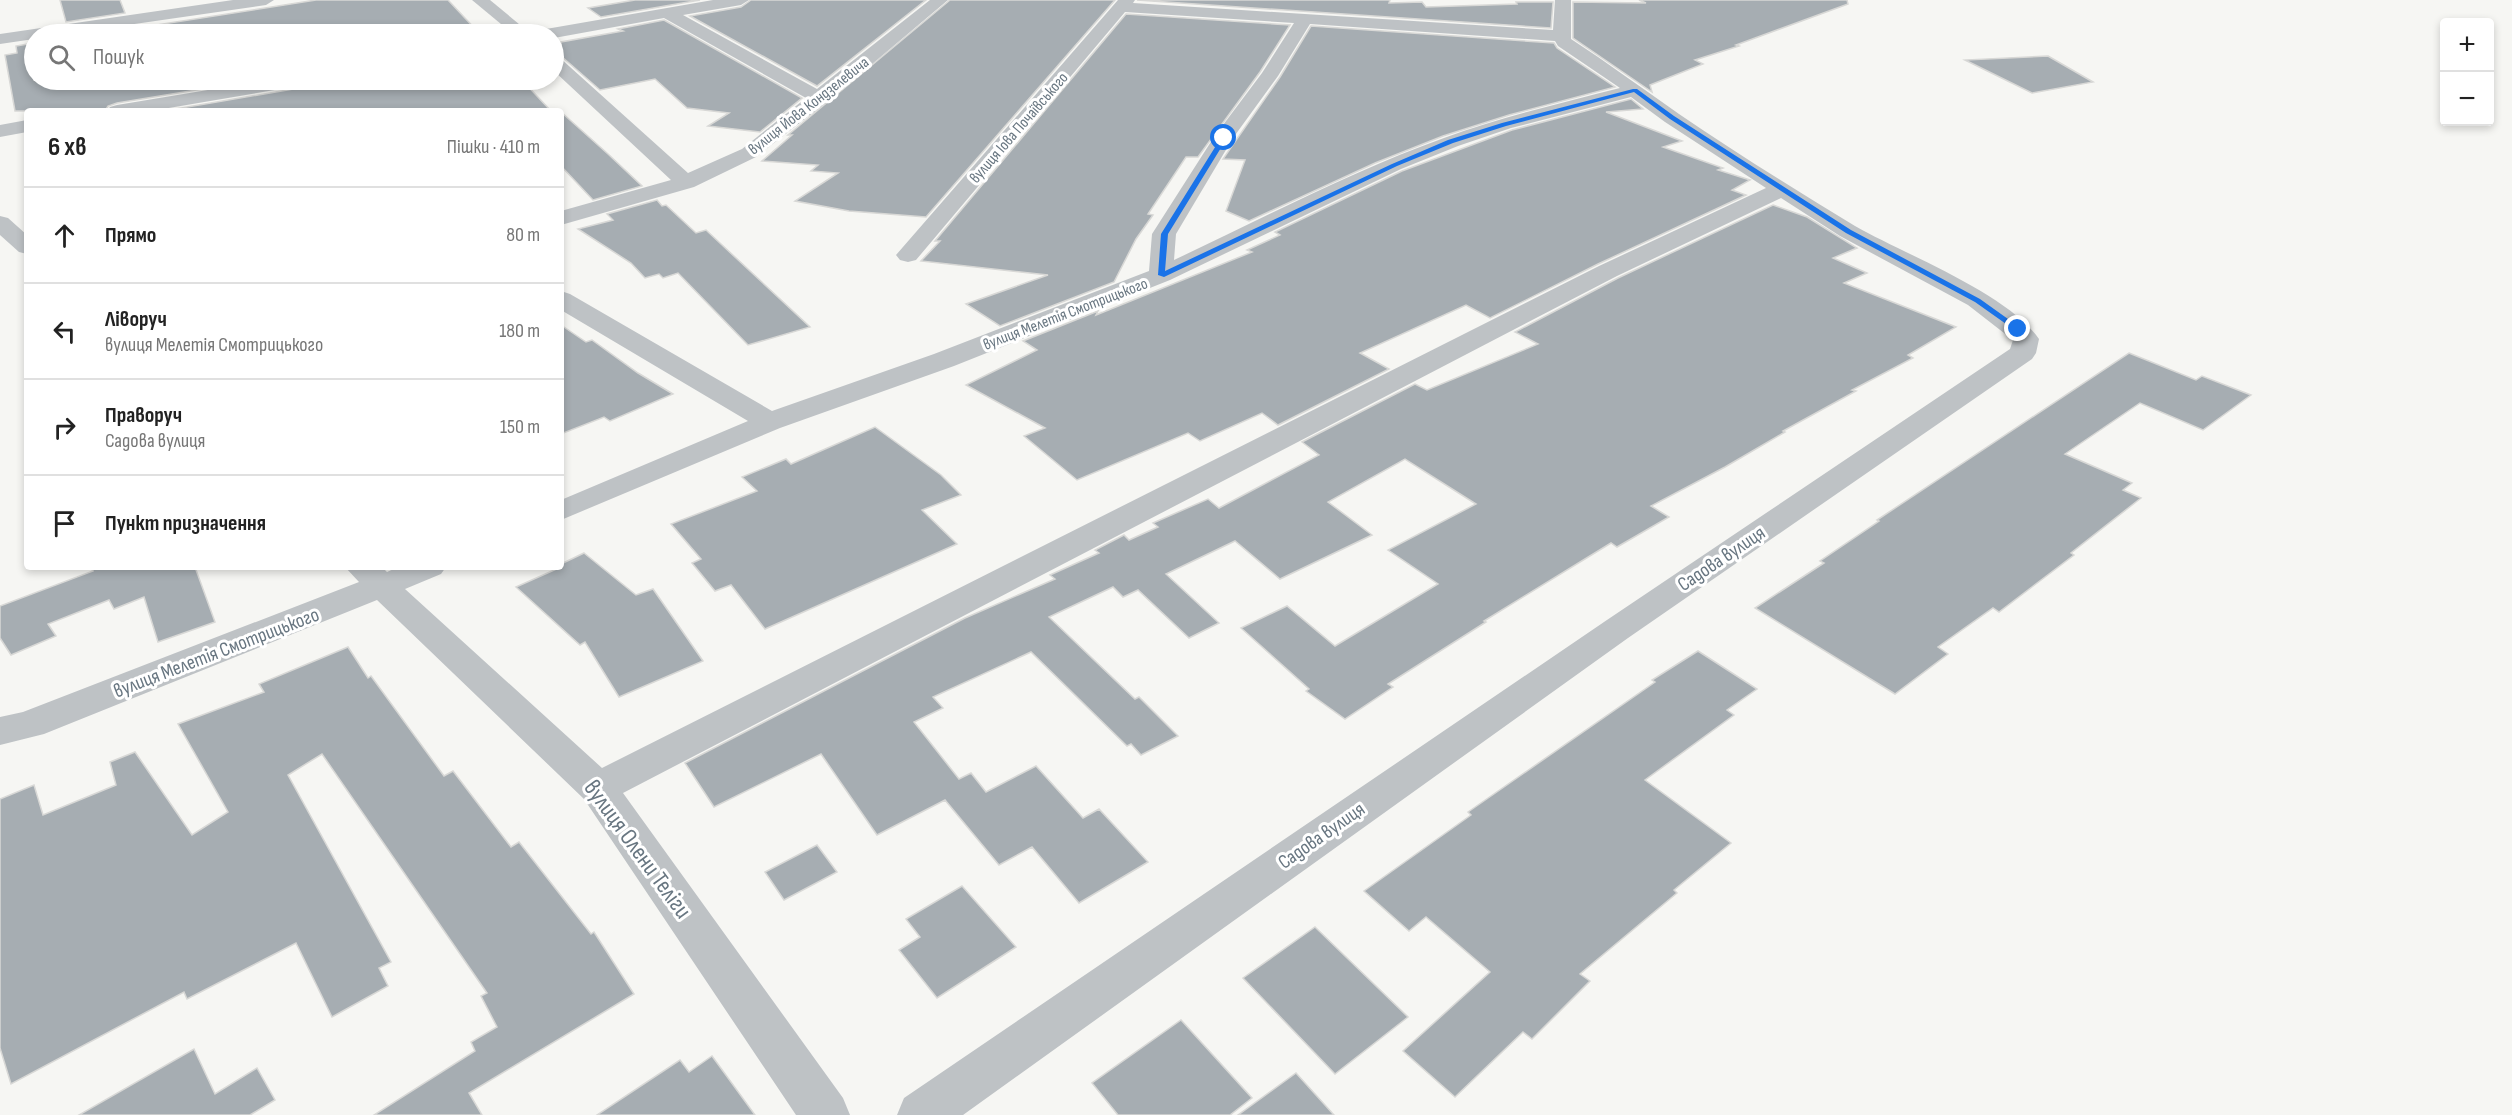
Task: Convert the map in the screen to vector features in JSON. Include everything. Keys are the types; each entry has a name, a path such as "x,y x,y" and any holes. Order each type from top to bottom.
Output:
{"street":[{"path":"102,24 266,0"},
{"path":"480,0 510,24"},
{"path":"564,31 741,0"},
{"name":"вулиця Йова Кондзелевича","path":"564,217 686,183 749,153 940,0"},
{"path":"1124,3 1305,20 1561,36 1563,0"},
{"name":"вулиця Іова Почаївського","path":"908,255 1124,3"},
{"path":"667,13 820,98"},
{"path":"1161,275 1164,234 1224,138 1269,76 1305,20"},
{"path":"0,39 24,35"},
{"name":"Садова вулиця","path":"922,1115 1587,650 2023,354 2026,339 2002,316 1977,300 1848,231 1672,118 1564,42 1561,36"},
{"path":"564,71 686,183"},
{"path":"135,108 241,90"},
{"name":"вулиця Мелетія Смотрицького","path":"564,510 770,422 944,360 1161,275 1394,165 1450,142 1504,124 1635,90"},
{"path":"224,93 243,105"},
{"path":"0,131 24,127"},
{"path":"598,788 1608,271 1782,189"},
{"path":"0,223 24,244"},
{"path":"564,301 770,422"},
{"name":"вулиця Мелетія Смотрицького","path":"0,731 31,724 372,577 412,570"},
{"name":"вулиця Олени Теліги","path":"372,577 598,788 825,1115"}],"building":[{"path":"60,0 120,0 125,13 66,22"},
{"path":"316,0 448,0 471,24 163,24"},
{"path":"635,0 700,0 601,17 588,8"},
{"path":"751,0 926,0 817,86 690,16 741,7"},
{"path":"950,0 1115,0 926,217 849,211 795,201 838,173 811,171 818,165 762,161 792,135 788,135"},
{"path":"1137,0 1390,0 1389,3 1422,2 1426,7 1553,2 1551,28"},
{"path":"1639,0 1847,0 1848,4 1736,45 1739,46 1695,60 1703,64 1650,85 1652,92 1573,38 1573,2 1646,3"},
{"path":"1126,14 1290,25 1260,72 1198,157 1186,157 1148,214 1153,215 1136,239 1114,282 1000,326 966,304 1048,275 921,261 940,241 935,241"},
{"path":"664,20 802,98 760,132 708,126 729,113 687,108 655,79 600,90 564,59 564,41 623,31 618,29"},
{"path":"1311,26 1554,43 1557,48 1615,87 1509,115 1443,136 1375,163 1249,221 1226,211 1245,160 1223,159 1280,77"},
{"path":"24,45 24,90 196,90 117,103 107,108 24,108 24,111 15,111 5,55 17,53 16,46"},
{"path":"2048,56 2093,82 2032,93 1965,60"},
{"path":"287,90 531,90 548,108 182,108"},
{"path":"1631,99 1643,109 1606,112 1682,141 1663,147 1723,168 1718,170 1750,180 1732,190 1746,195 1598,264 1490,318 1466,305 1360,353 1389,369 1278,425 1262,413 1200,441 1188,433 1077,480 1024,436 1045,428 966,385 1037,350 1023,341 1098,311 1096,315 1252,252 1247,250 1280,235 1275,232 1402,171 1512,130"},
{"path":"564,115 642,186 593,200 564,169"},
{"path":"657,200 662,206 666,205 696,233 706,230 810,327 748,345 678,273 663,278 659,274 645,278 631,263 578,229 613,220 607,214"},
{"path":"1773,205 1807,217 1857,248 1833,258 1867,273 1844,283 1956,327 1908,355 1913,358 1852,390 1856,391 1783,431 1785,432 1725,467 1651,506 1669,517 1617,547 1611,543 1484,621 1486,622 1388,684 1393,687 1345,719 1306,691 1309,689 1241,628 1287,606 1335,646 1438,584 1388,550 1476,504 1405,459 1328,502 1372,535 1280,579 1235,541 1166,574 1219,623 1189,638 1138,590 1123,597 1113,587 1049,617 1135,699 1139,697 1178,736 1141,755 1131,744 1127,746 1031,652 933,697 943,708 914,722 959,779 971,773 986,792 1036,766 1083,818 1099,809 1148,862 1079,903 1032,847 999,865 945,800 877,835 821,754 714,807 685,763 965,618 1055,579 1050,575 1099,553 1095,550 1124,535 1129,540 1158,527 1153,523 1208,499 1219,508 1319,455 1302,442 1415,384 1427,390 1538,344 1515,332 1618,278"},
{"path":"564,327 586,342 592,340 638,373 673,394 610,421 604,417 564,433"},
{"path":"2129,353 2196,380 2202,376 2251,395 2203,430 2140,403 2065,454 2132,483 2123,490 2141,498 2071,553 2074,555 1999,612 1993,608 1938,647 1948,654 1895,694 1755,608 1824,563 1820,561 1879,521 1877,520"},
{"path":"875,427 941,475 961,495 922,510 957,544 765,629 731,585 715,591 692,563 701,559 671,524 757,491 742,477 786,459 791,464"},
{"path":"584,553 636,595 653,589 703,661 619,697 585,642 580,645 516,587 554,570 564,570 564,563"},
{"path":"196,570 215,622 158,642 144,597 114,609 109,600 48,624 56,636 11,655 0,638 0,606 93,571"},
{"path":"348,647 368,678 371,676 444,776 453,771 511,847 519,842 591,934 594,932 634,994 469,1093 482,1115 374,1115 475,1051 471,1042 497,1027 481,996 487,993 322,754 288,775 391,962 379,968 388,986 332,1017 296,943 187,999 184,992 11,1084 0,1048 0,799 34,785 43,815 116,785 110,762 135,752 192,835 228,812 178,724 264,692 259,684"},
{"path":"1698,651 1757,689 1727,710 1734,715 1645,780 1731,843 1674,890 1677,893 1580,974 1590,981 1532,1039 1523,1032 1455,1097 1403,1051 1490,972 1426,917 1409,931 1364,891 1471,815 1468,812 1655,682 1652,680"},
{"path":"817,845 837,872 784,900 765,872"},
{"path":"962,886 1016,947 937,998 899,950 920,937 906,919"},
{"path":"1315,927 1408,1017 1335,1074 1243,978"},
{"path":"1181,1020 1252,1098 1230,1115 1118,1115 1092,1083"},
{"path":"194,1049 215,1094 257,1068 275,1100 250,1115 79,1115"},
{"path":"712,1056 755,1115 597,1115 680,1060 689,1072"},
{"path":"1296,1073 1334,1115 1238,1115"}],"route":[{"path":"1224,138 1164,234 1161,275 1394,165 1450,142 1504,124 1635,90 1672,118 1848,231 1977,300 2018,329"}]}
